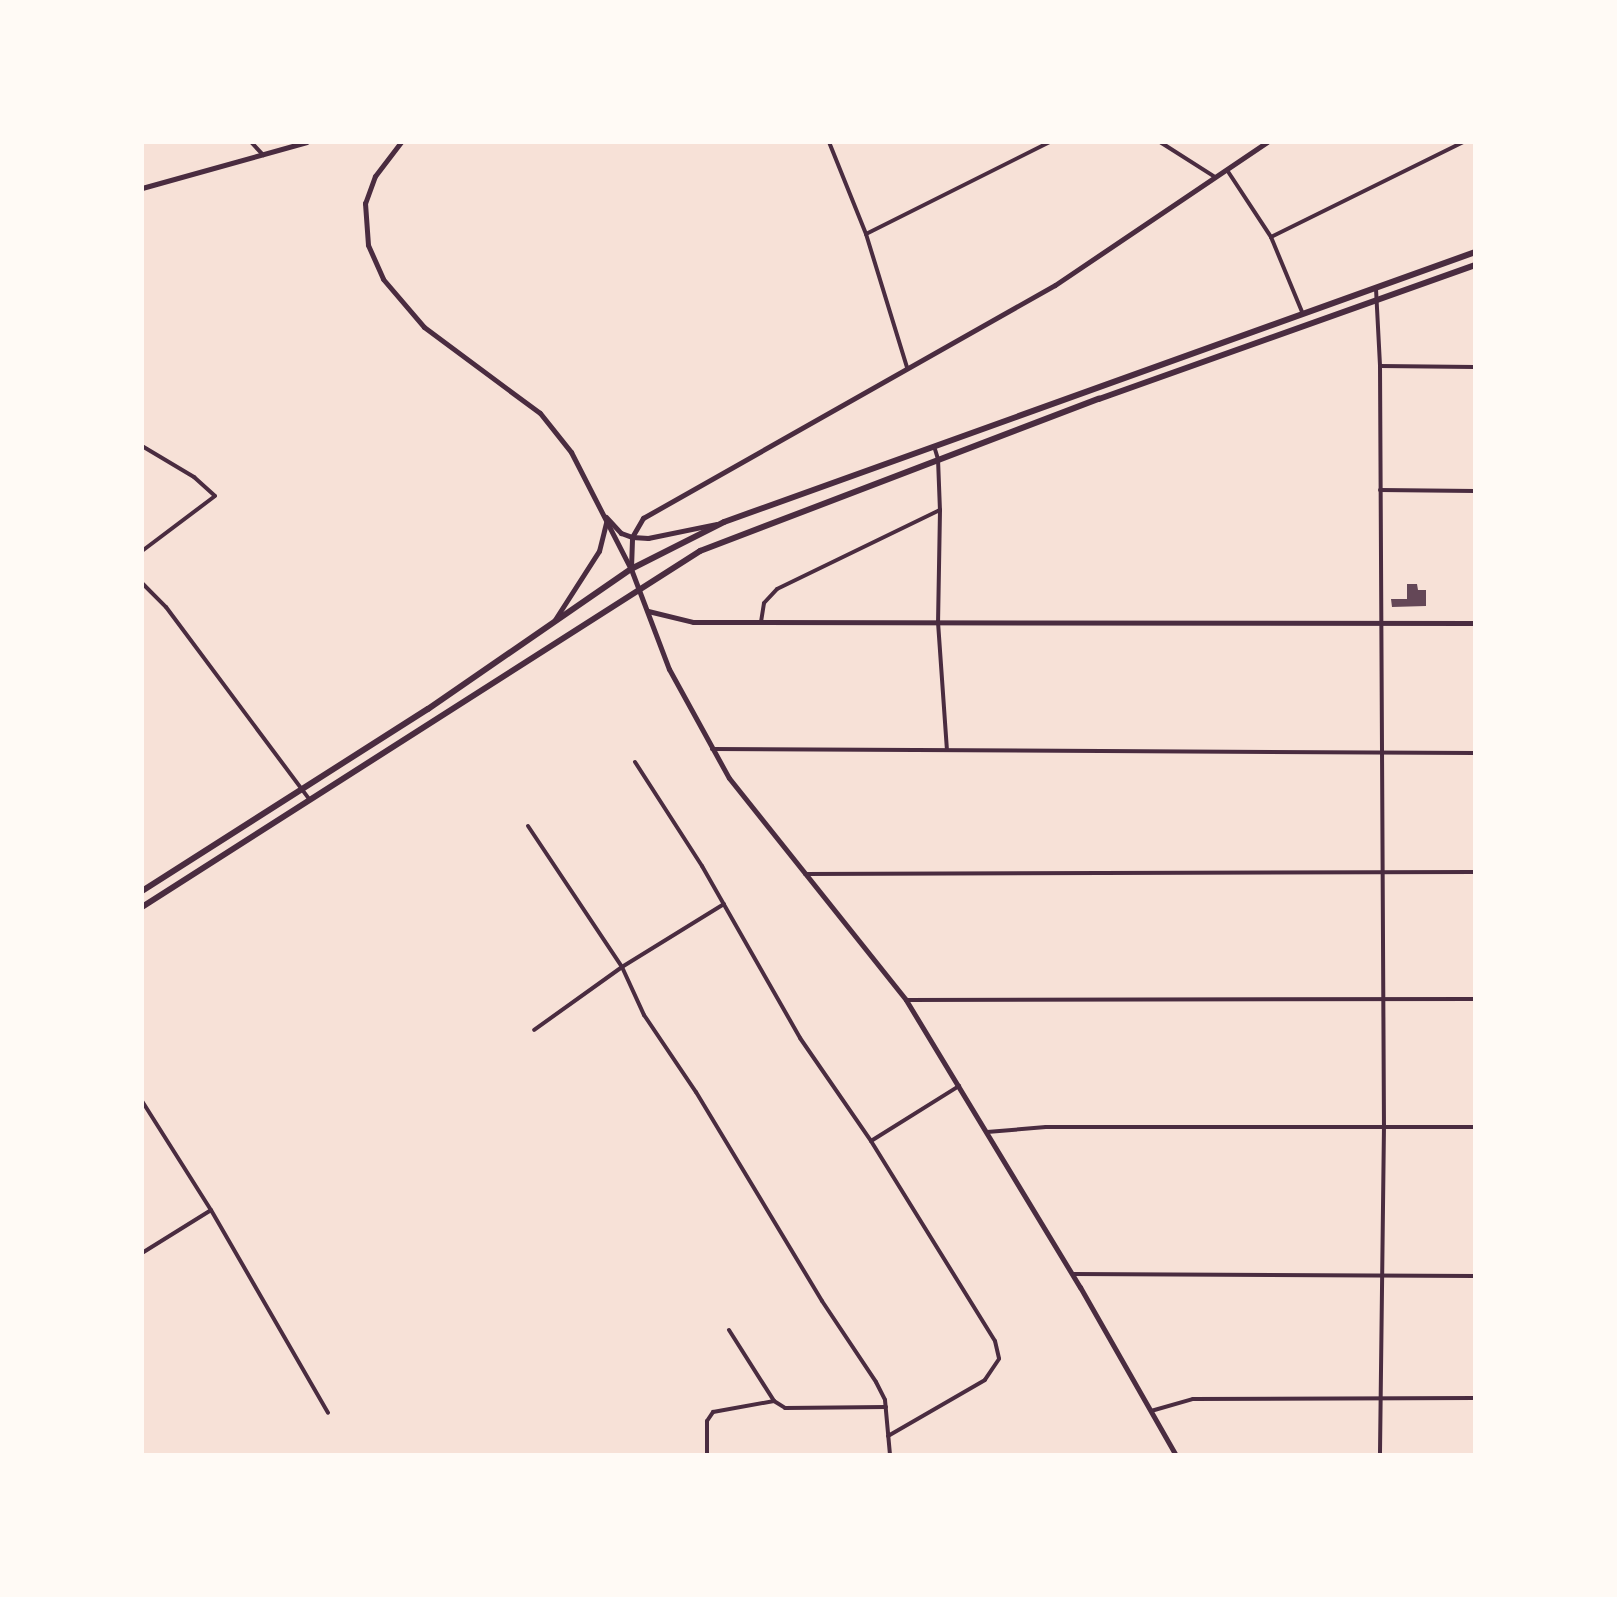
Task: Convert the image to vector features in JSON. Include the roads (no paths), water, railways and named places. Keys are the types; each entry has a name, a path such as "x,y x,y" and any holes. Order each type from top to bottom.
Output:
{"main road":[{"path":"142,891 631,569 724,522 1475,252"},
{"path":"142,907 639,587 700,551 938,459 1475,265"}],"street":[{"path":"251,142 263,155"},
{"path":"142,188 307,142"},
{"path":"401,142 375,176 365,203 366,235 376,267 396,297 424,327 518,396 554,427 606,517 639,587 669,669 712,749 747,803 906,1000 1072,1274 1176,1455"},
{"path":"829,142 866,234 907,367"},
{"path":"866,234 1050,142"},
{"path":"1160,142 1216,177"},
{"path":"631,569 632,537 643,518 1055,285 1267,142"},
{"path":"1271,237 1463,142"},
{"path":"1227,170 1271,237 1302,312"},
{"path":"1375,286 1379,299 1380,366 1384,1125 1380,1455"},
{"path":"1380,366 1475,367"},
{"path":"142,446 194,477 215,496 142,551"},
{"path":"934,446 938,459 940,510 938,622 947,750"},
{"path":"1380,490 1475,491"},
{"path":"761,622 764,603 777,589 940,510"},
{"path":"606,517 621,533 648,538 724,522"},
{"path":"552,623 599,551 606,517"},
{"path":"142,583 166,607 309,799"},
{"path":"648,611 693,622 1475,623"},
{"path":"712,749 1475,753"},
{"path":"635,762 657,791 800,1038 871,1141 993,1335 999,1359 996,1368 974,1389 888,1436"},
{"path":"528,826 622,967 644,1015 861,1357 886,1407 890,1455"},
{"path":"803,874 1475,872"},
{"path":"534,1030 622,967 724,904"},
{"path":"906,1000 1475,999"},
{"path":"871,1141 959,1086"},
{"path":"142,1101 211,1210 328,1413"},
{"path":"987,1132 1046,1127 1475,1127"},
{"path":"142,1253 211,1210"},
{"path":"1072,1274 1475,1276"},
{"path":"729,1330 774,1401 785,1408 886,1407"},
{"path":"1151,1412 1193,1399 1475,1398"},
{"path":"707,1455 707,1421 713,1412 774,1401"}]}
